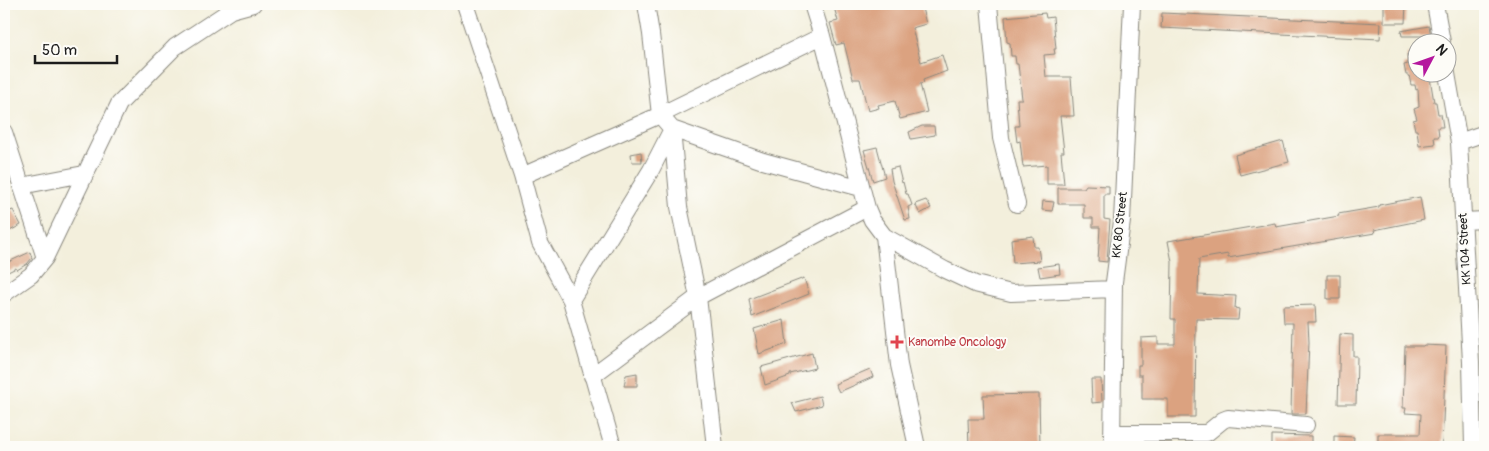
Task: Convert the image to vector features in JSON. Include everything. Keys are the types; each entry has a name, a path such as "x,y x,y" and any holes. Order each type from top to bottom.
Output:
{"street":[{"path":"4,294 32,275 45,258 84,174 120,104 175,47 231,10 253,4"},
{"path":"465,4 522,176 540,244 570,300 613,447"},
{"path":"646,4 660,115 672,130 763,161 861,188"},
{"path":"812,4 867,208 872,220 884,236 945,270 975,284 1011,293 1114,289"},
{"path":"989,4 1002,138 1017,204"},
{"name":"KK 80 Street","path":"1112,440 1114,289 1122,221 1132,4"},
{"path":"1435,4 1440,32"},
{"path":"522,176 660,115 822,36"},
{"name":"KK 104 Street","path":"1448,82 1459,142 1463,221 1478,361 1473,447"},
{"path":"570,300 651,170 672,130"},
{"path":"672,130 679,207 698,297 714,447"},
{"path":"4,132 45,258"},
{"path":"1459,142 1485,133"},
{"path":"21,186 84,174"},
{"path":"592,376 698,297 867,208"},
{"path":"1463,221 1485,220"},
{"path":"884,236 899,366 917,447"},
{"path":"1112,440 1207,432 1222,420 1228,418 1306,425"}],"building":[{"path":"833,4 921,4 926,24 912,28 921,62 942,55 947,71 923,80 924,83 920,84 927,112 900,119 895,101 878,105 879,108 868,111 860,79 853,79 844,43 836,45 830,23 838,21"},
{"path":"1384,4 1406,4 1405,23 1384,23"},
{"path":"1045,13 1046,18 1053,17 1056,49 1054,49 1055,54 1044,55 1046,77 1071,77 1074,116 1060,116 1064,152 1061,152 1064,184 1047,184 1047,165 1023,167 1020,141 1017,142 1015,126 1019,126 1017,99 1022,99 1018,64 1016,64 1015,56 1011,56 1010,43 1007,42 1005,17"},
{"path":"1162,13 1381,23 1380,39 1161,28"},
{"path":"1429,26 1430,32 1406,32 1406,36 1402,36 1401,31"},
{"path":"1410,82 1431,82 1434,102 1436,102 1438,114 1441,114 1443,127 1438,127 1439,137 1434,137 1435,144 1419,146 1417,130 1415,130 1413,120 1417,119 1414,109 1419,107 1418,89 1416,90 1415,85 1411,85"},
{"path":"922,126 934,126 935,135 911,139 909,132"},
{"path":"1283,141 1289,162 1240,175 1235,155"},
{"path":"877,147 885,177 873,181 864,150"},
{"path":"641,152 642,162 632,162 631,154"},
{"path":"898,167 906,194 908,194 912,205 908,207 910,219 905,220 890,169"},
{"path":"1086,185 1109,186 1109,194 1104,194 1104,219 1110,220 1107,262 1098,261 1100,227 1093,227 1093,218 1084,218 1084,204 1058,204 1058,188 1084,188"},
{"path":"1420,197 1424,220 1374,230 1375,233 1228,258 1228,254 1199,259 1198,294 1236,296 1235,308 1239,309 1238,320 1196,319 1195,417 1168,417 1168,399 1142,399 1142,375 1138,375 1138,365 1141,365 1141,338 1158,337 1158,344 1175,344 1175,319 1171,319 1172,262 1168,241 1275,223 1276,227 1339,216 1338,214"},
{"path":"926,200 931,208 920,214 915,204"},
{"path":"1043,201 1054,202 1052,211 1042,210"},
{"path":"13,210 21,225 4,234 4,213"},
{"path":"1033,236 1034,247 1038,247 1040,261 1013,263 1011,239"},
{"path":"30,252 32,258 27,264 17,270 16,268 4,274 4,264"},
{"path":"1059,264 1060,274 1040,277 1038,267"},
{"path":"1327,275 1340,275 1340,299 1327,299"},
{"path":"804,278 809,294 752,317 749,299"},
{"path":"1315,305 1316,322 1308,322 1306,414 1291,414 1293,323 1284,323 1283,306"},
{"path":"784,320 787,344 759,354 754,329"},
{"path":"1340,334 1353,335 1353,356 1357,356 1356,404 1338,404"},
{"path":"1405,346 1446,346 1442,447 1378,447 1378,434 1420,434 1421,414 1405,413 1406,408 1403,408"},
{"path":"812,353 815,368 790,374 790,376 765,385 761,367"},
{"path":"870,369 873,377 839,392 835,384"},
{"path":"637,373 637,386 624,386 626,375"},
{"path":"1091,379 1101,379 1102,402 1092,403"},
{"path":"1039,394 1040,447 969,447 968,419 984,419 983,395"},
{"path":"820,396 822,405 796,412 792,403"},
{"path":"1272,435 1311,436 1311,447 1272,447"},
{"path":"1334,436 1354,437 1353,447 1334,447"},
{"path":"1138,443 1172,443 1172,447 1138,447"}],"place":[{"name":"Kanombe Oncology","path":"897,342"}]}
